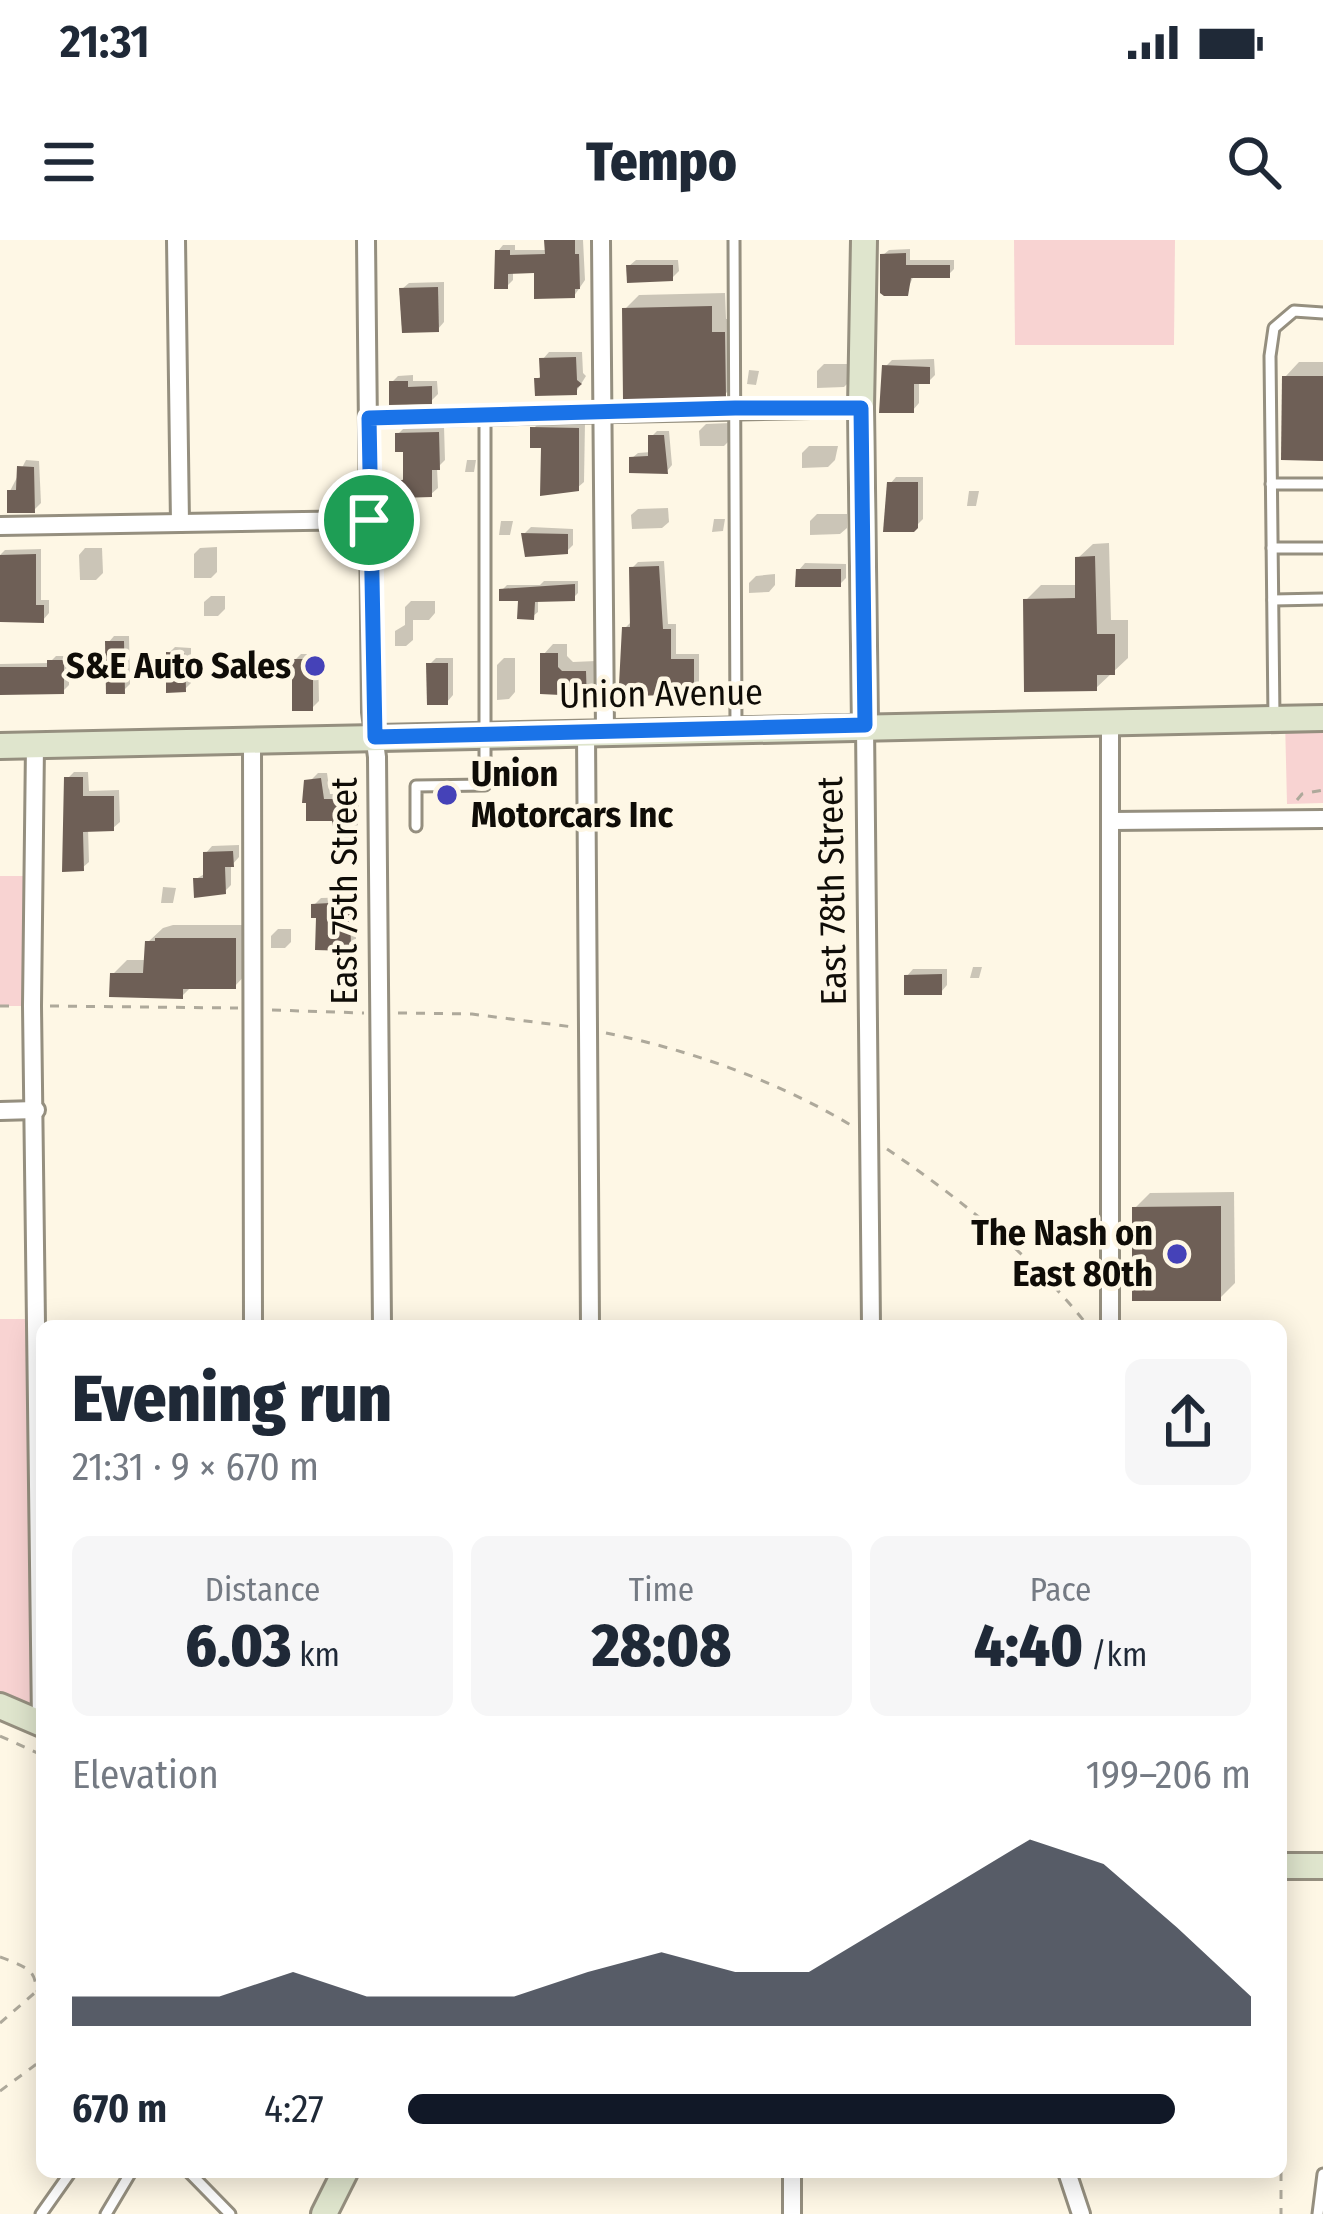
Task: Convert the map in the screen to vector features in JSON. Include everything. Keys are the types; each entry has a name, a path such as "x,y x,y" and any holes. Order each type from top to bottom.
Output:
{"main road":[{"name":"East 78th Street","path":"864,240 865,725"},
{"name":"Union Avenue","path":"0,746 1323,718"},
{"path":"0,1706 36,1721"},
{"path":"1287,1866 1323,1866"},
{"path":"324,2214 342,2178"}],"street":[{"path":"176,240 180,524"},
{"name":"East 75th Street","path":"366,240 382,1320"},
{"path":"590,1320 601,240"},
{"path":"369,418 861,408"},
{"path":"0,526 369,520"},
{"path":"1110,722 1110,1320"},
{"name":"East 78th Street","path":"865,725 872,1320"},
{"path":"252,742 253,1320"},
{"path":"35,745 32,1006 38,1320"},
{"path":"1112,821 1323,819"},
{"path":"0,1111 36,1110"},
{"path":"792,2178 792,2214"},
{"path":"1069,2178 1082,2214"}],"lane":[{"path":"734,240 736,728"},
{"path":"1274,718 1270,356 1274,328 1294,311 1323,313"},
{"path":"416,826 416,786 485,785 484,416"},
{"path":"1271,484 1323,484"},
{"path":"1272,548 1323,548"},
{"path":"1273,600 1323,599"},
{"path":"1318,2214 1323,2174"},
{"path":"41,2214 66,2178"},
{"path":"106,2214 127,2178"},
{"path":"195,2178 230,2214"}],"path":[{"path":"1297,808 1302,794 1323,790"},
{"path":"0,1006 23,1006"},
{"path":"42,1006 237,1008"},
{"path":"263,1010 368,1013"},
{"path":"388,1013 472,1014 579,1028"},
{"path":"597,1031 655,1042 738,1073 861,1131"},
{"path":"879,1143 1012,1249 1083,1320"},
{"path":"0,1736 36,1752"},
{"path":"0,1958 25,1966 36,1977"},
{"path":"0,2023 36,1992"},
{"path":"0,2091 36,2064"},
{"path":"1281,2178 1282,2214"}],"shaded area":[{"path":"1014,240 1175,240 1174,345 1015,345"},
{"path":"1323,718 1323,803 1287,804 1285,719"},
{"path":"0,876 35,876 32,1006 0,1006"},
{"path":"0,1319 38,1319 36,1721 0,1706"}],"building":[{"path":"544,240 575,240 580,289 575,289 575,298 534,299 534,273 508,274 508,289 494,289 495,250 510,250 510,255 545,254"},
{"path":"906,253 906,265 950,265 950,278 911,278 908,296 884,296 880,293 880,254"},
{"path":"626,265 673,265 673,281 627,283"},
{"path":"438,287 439,332 402,333 399,288"},
{"path":"712,306 712,332 725,332 726,398 623,400 622,308"},
{"path":"576,357 577,380 582,384 577,395 535,396 539,358"},
{"path":"882,365 930,367 930,384 914,384 914,413 879,413"},
{"path":"1282,376 1323,376 1323,461 1281,460"},
{"path":"389,381 408,381 408,387 432,386 432,404 389,405"},
{"path":"530,427 579,428 579,491 540,496 541,448 530,448"},
{"path":"439,432 440,470 432,470 432,497 398,498 403,452 395,452 395,433"},
{"path":"648,435 664,435 668,474 629,473 629,457 648,456"},
{"path":"17,466 34,467 35,513 7,513 7,490 16,490"},
{"path":"887,482 918,482 918,528 914,532 883,532"},
{"path":"521,533 568,534 568,554 525,557"},
{"path":"36,554 36,605 44,605 44,623 0,622 0,555"},
{"path":"1095,556 1097,634 1115,634 1115,675 1097,675 1097,691 1024,692 1023,599 1075,598 1075,557"},
{"path":"659,566 663,629 671,629 671,659 694,659 694,694 636,696 636,704 618,704 622,627 630,627 629,567"},
{"path":"796,569 841,569 841,587 795,587"},
{"path":"575,584 575,601 535,602 534,620 517,619 518,601 499,601 499,589"},
{"path":"105,641 124,641 125,694 106,694"},
{"path":"166,652 185,653 186,692 166,693"},
{"path":"540,653 558,653 562,671 586,671 587,704 563,707 561,695 540,694"},
{"path":"292,659 313,659 313,711 292,711"},
{"path":"47,660 64,660 64,694 0,695 0,667 47,667"},
{"path":"426,663 448,663 448,705 427,705"},
{"path":"64,777 83,777 83,796 114,796 114,831 83,832 84,871 62,872"},
{"path":"321,778 324,799 353,803 350,838 335,838 332,821 306,821 304,780"},
{"path":"233,851 234,867 225,867 226,894 194,898 193,878 203,878 203,852"},
{"path":"350,902 351,951 315,950 316,918 311,918 311,904"},
{"path":"236,938 236,989 183,989 183,999 109,997 110,973 143,973 145,941"},
{"path":"942,974 942,995 904,995 904,975"},
{"name":"The Nash on East 80th","path":"1221,1206 1221,1301 1132,1301 1132,1207"}],"place":[{"name":"S&E Auto Sales","path":"315,666"},
{"name":"Union Motorcars Inc","path":"447,795"},
{"name":"The Nash on East 80th","path":"1177,1254"}],"route":[{"path":"861,408 865,725 375,737 369,520 369,418 861,408"}]}
